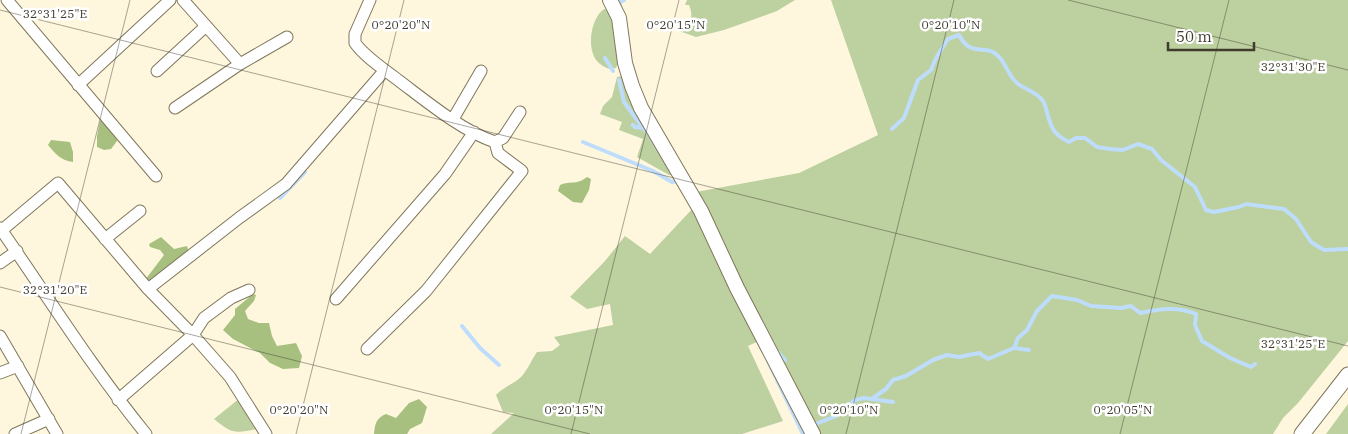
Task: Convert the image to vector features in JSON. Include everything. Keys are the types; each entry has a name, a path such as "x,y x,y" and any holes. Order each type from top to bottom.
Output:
{"main road":[{"path":"1302,434 1348,375"}],"street":[{"path":"7,0 156,176"},
{"path":"78,85 170,0"},
{"path":"183,0 240,64"},
{"path":"370,0 354,40 358,47 385,70 453,119 484,138 496,142 503,138 520,112"},
{"path":"610,0 619,18 625,63 641,108 701,211 737,288 813,434"},
{"path":"157,71 206,26"},
{"path":"175,108 240,64 287,37"},
{"path":"148,289 286,184 385,70"},
{"path":"453,119 481,71"},
{"path":"336,299 445,174 474,132"},
{"path":"367,349 426,291 522,170 498,153 496,142"},
{"path":"146,434 118,400 83,351 1,229 58,183 148,289 193,335 230,377 266,434"},
{"path":"105,239 140,211"},
{"path":"0,263 17,251"},
{"path":"118,400 193,335 204,318 231,298 249,290"},
{"path":"0,336 57,434"},
{"path":"0,373 18,366"},
{"path":"15,434 49,419"}],"green space":[{"path":"687,0 795,0 777,11 724,30 696,37 679,31 680,26 684,29 689,24 691,18 689,5 685,5"},
{"path":"831,0 1348,0 1348,341 1298,403 1283,418 1273,434 818,434 722,245 712,218 696,192 799,173 878,135"},
{"path":"604,9 611,10 620,57 616,68 610,69 598,62 592,49 591,41 593,26"},
{"path":"623,76 672,175 637,157 643,139 619,130 622,122 600,114 603,106 612,97 617,77"},
{"path":"108,120 115,130 117,141 111,149 104,150 97,147 97,136 100,121"},
{"path":"51,140 70,142 73,162 65,160 56,154 48,145"},
{"path":"587,177 591,179 589,190 582,203 573,202 558,191 560,185 576,182"},
{"path":"694,207 761,340 748,346 783,421 742,434 491,434 514,413 503,412 496,395 522,376 537,352 552,351 560,345 554,337 613,325 610,304 587,309 570,297 605,261 625,236 650,254"},
{"path":"161,237 174,249 187,246 189,253 151,286 145,280 164,255 160,250 150,247 149,244"},
{"path":"253,294 256,295 254,301 245,311 248,319 259,323 269,323 277,346 296,343 302,356 299,368 283,369 270,363 260,353 233,339 223,330 235,315 235,309"},
{"path":"240,398 260,428 239,432 225,428 214,419"},
{"path":"419,399 427,407 422,423 410,429 407,434 374,434 380,417 386,414 396,418 409,403"},
{"path":"1348,404 1348,434 1326,434"}],"waterway":[{"path":"620,6 619,3 624,0"},
{"path":"892,129 904,118 918,80 931,70 948,39 959,35 969,47 995,53 1015,81 1041,98 1052,127 1057,134 1069,142 1076,138 1085,138 1097,147 1123,150 1138,144 1152,149 1161,160 1195,187 1206,210 1214,212 1246,204 1284,209 1296,219 1311,242 1324,250 1348,249"},
{"path":"605,58 613,71"},
{"path":"619,80 624,102 643,128"},
{"path":"633,125 643,128 648,133 662,156"},
{"path":"583,142 653,171 672,182 678,181"},
{"path":"280,198 305,172"},
{"path":"1014,348 1018,338 1027,330 1037,311 1052,296 1077,300 1091,306 1121,308 1131,306 1140,313 1168,309 1189,311 1196,314 1195,325 1202,341 1230,358 1251,367 1255,364"},
{"path":"462,326 480,348 499,365"},
{"path":"873,398 886,389 893,380 906,376 933,360 947,355 959,357 979,353 988,359 1014,348 1029,350"},
{"path":"778,352 785,360"},
{"path":"765,355 803,434"},
{"path":"813,425 836,416 855,400 864,398 893,402"}]}
